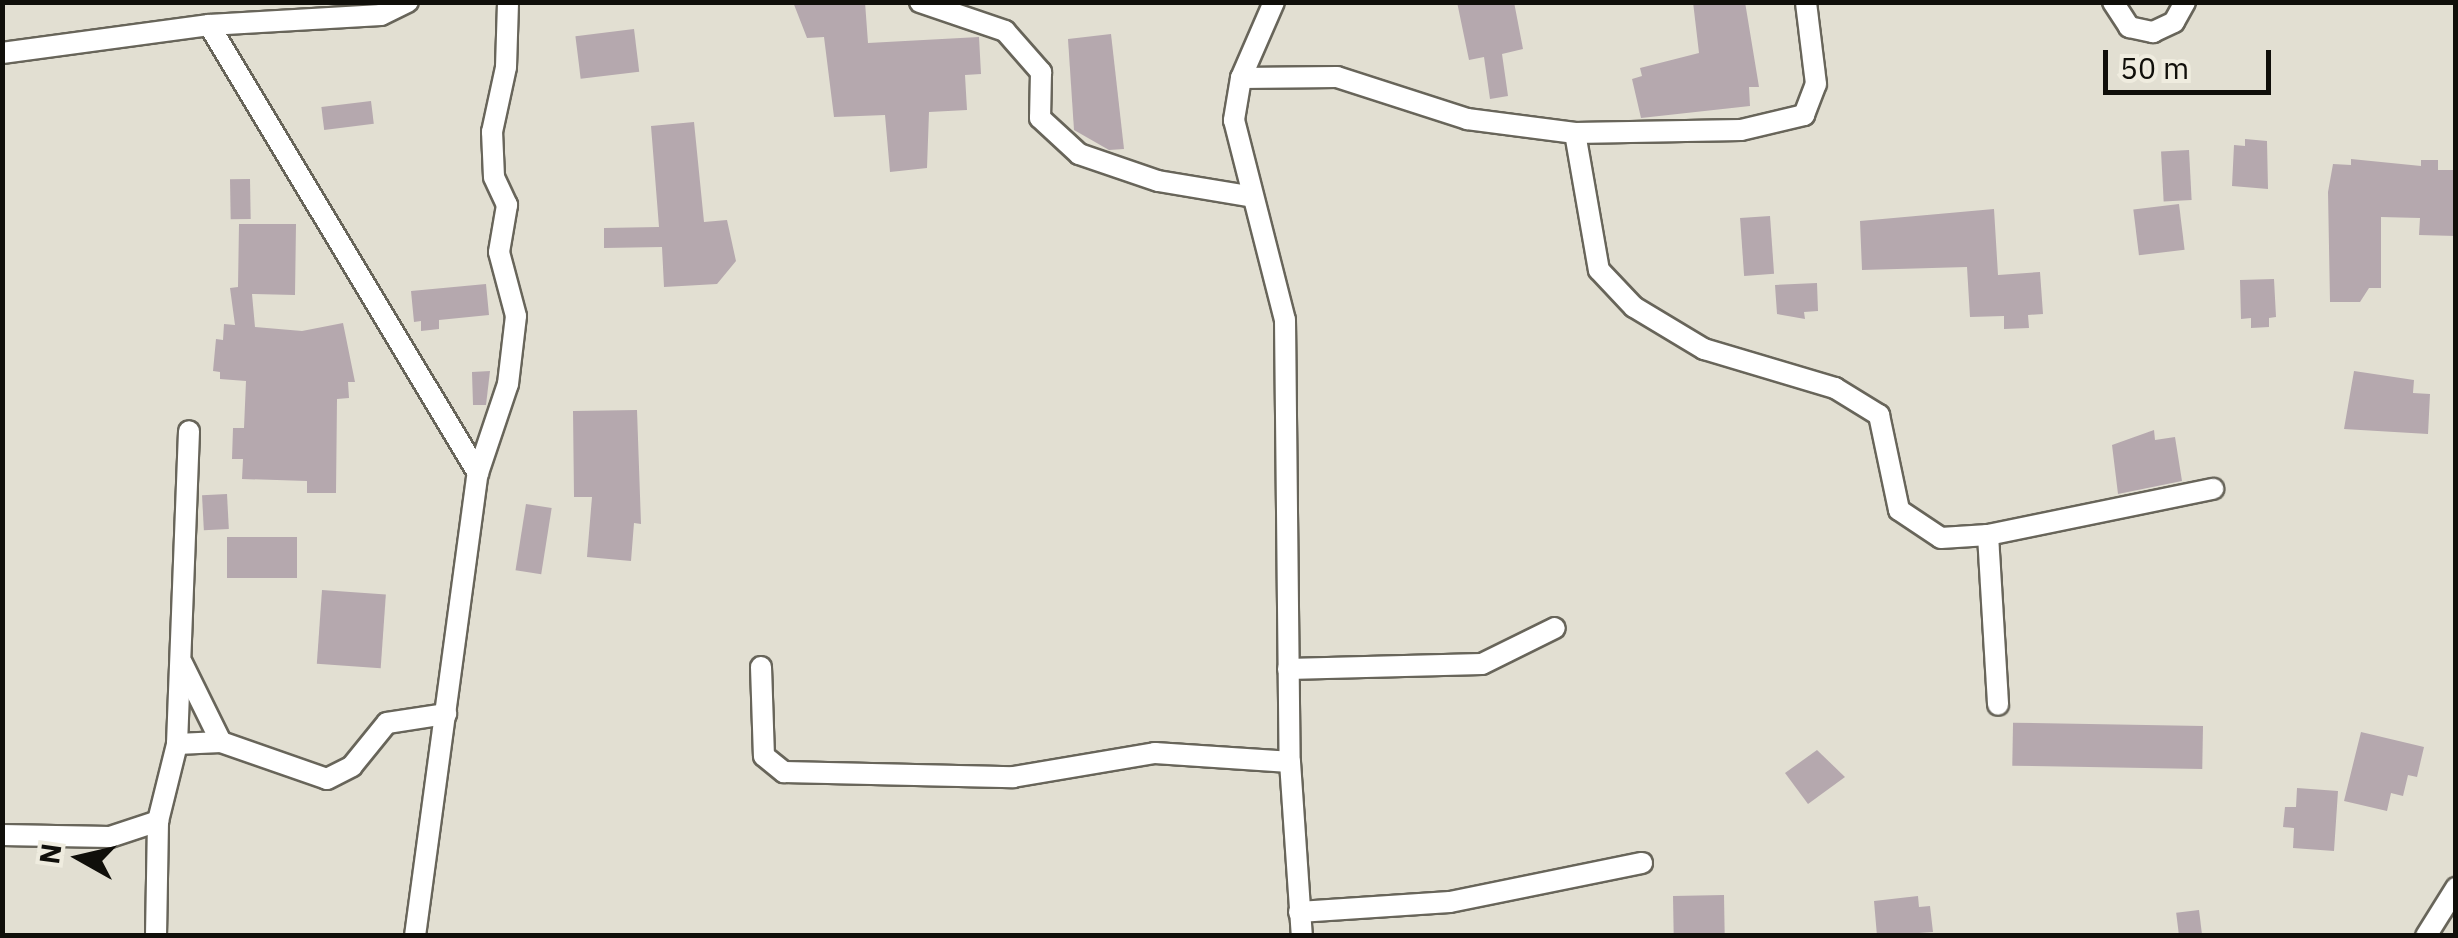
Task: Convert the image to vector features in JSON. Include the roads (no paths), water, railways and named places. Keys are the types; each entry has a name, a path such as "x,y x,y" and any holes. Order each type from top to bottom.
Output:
{"street":[{"path":"2,53 209,26 381,15 408,2"},
{"path":"415,936 478,473 508,384 516,316 499,252 508,206 494,178 492,132 506,67 508,2"},
{"path":"920,2 1005,31 1041,72 1040,118 1079,154 1158,181 1250,196"},
{"path":"1274,2 1242,78 1234,120 1250,196 1286,320 1290,762 1302,936"},
{"path":"1242,78 1338,77 1467,120 1576,133 1742,130 1804,115 1816,84 1806,2"},
{"path":"2114,2 2128,27 2154,32 2174,22 2185,2"},
{"path":"209,26 478,473"},
{"path":"1576,133 1599,270 1634,306 1704,349 1835,388 1879,414 1899,510 1941,538 1988,535 2213,490"},
{"path":"156,936 158,821 177,744 189,431"},
{"path":"1988,535 1998,705"},
{"path":"1288,669 1482,664 1555,628"},
{"path":"180,660 221,742"},
{"path":"760,667 764,756 784,772 1012,778 1155,753 1290,762"},
{"path":"177,744 221,742 327,778 352,766 387,722 446,714"},
{"path":"2,834 110,837 158,821"},
{"path":"1299,912 1450,902 1642,863"},
{"path":"2426,936 2456,888"}]}
